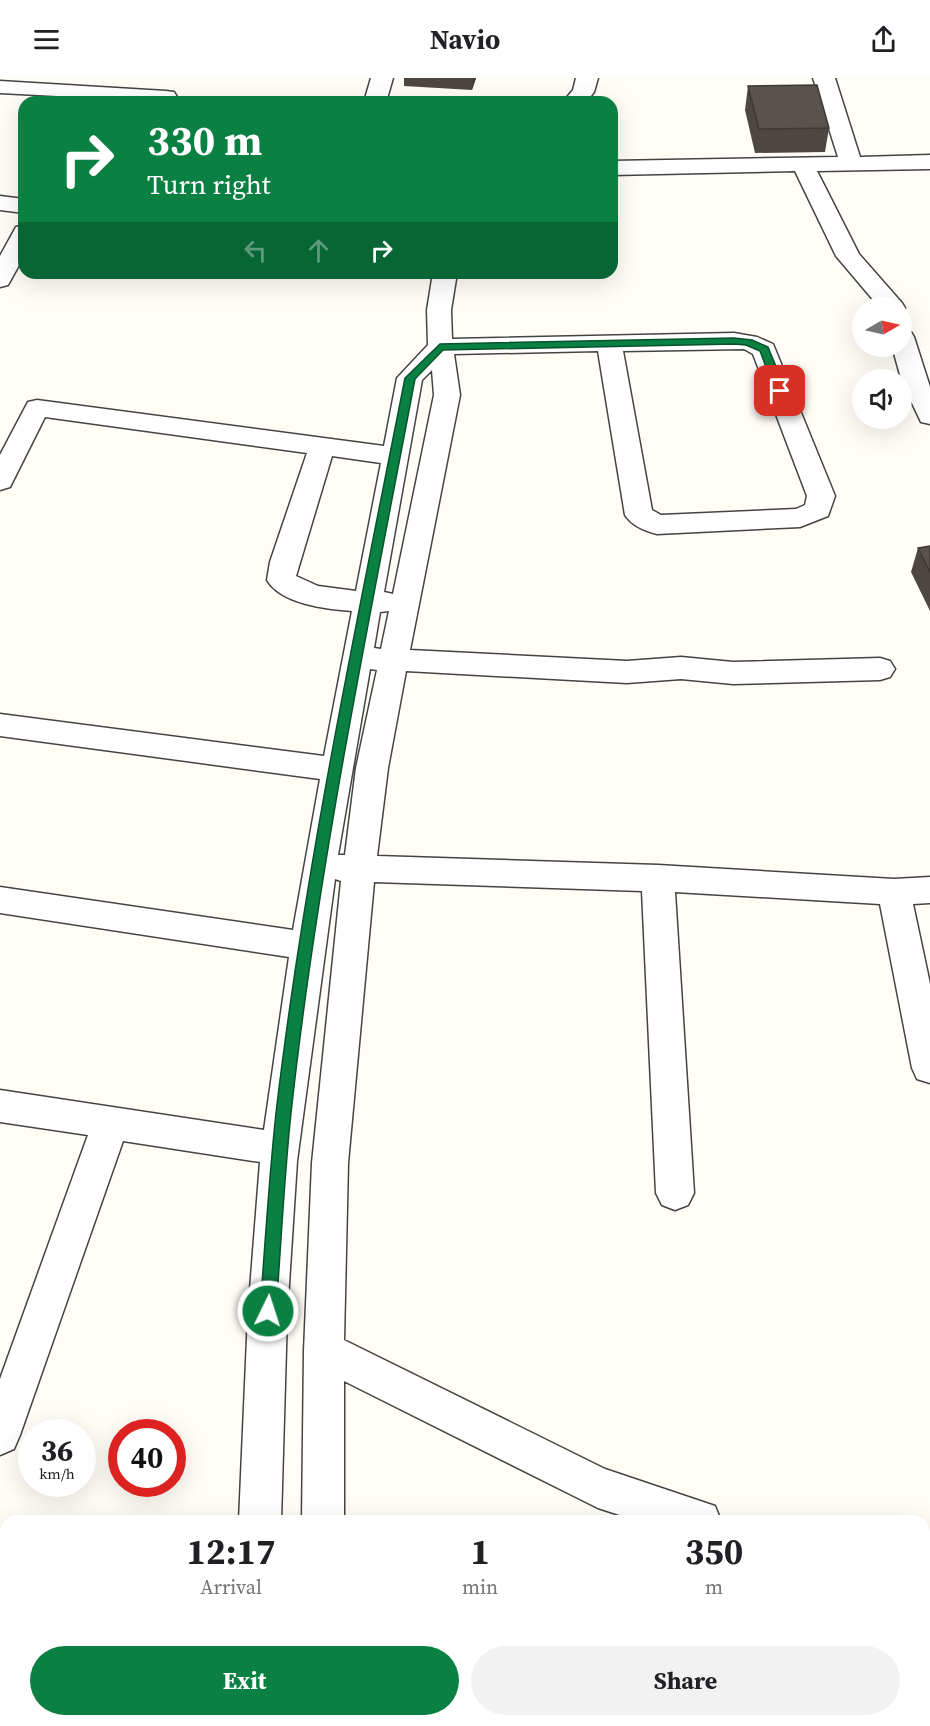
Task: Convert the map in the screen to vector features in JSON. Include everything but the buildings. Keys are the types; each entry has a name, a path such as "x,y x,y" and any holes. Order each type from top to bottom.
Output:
{"street":[{"path":"167,96 177,78"},
{"path":"377,96 382,78"},
{"path":"580,96 587,78"},
{"path":"824,78 851,163"},
{"path":"0,87 124,96"},
{"path":"618,168 930,162"},
{"path":"803,165 848,256 883,297"},
{"path":"0,203 18,205"},
{"path":"0,280 18,244"},
{"path":"323,1515 324,1351 330,1163 359,869 372,768 407,602 449,381 440,347 439,297 444,279"},
{"path":"260,1515 266,1334 281,1149 307,946 356,658 410,378 440,347 609,343 748,342 764,349 821,496 818,510 800,518 657,525 639,515 609,343"},
{"path":"908,357 915,382 930,416"},
{"path":"0,481 37,408 395,456"},
{"path":"322,446 284,562 281,580 293,589 326,597 367,602 407,602"},
{"path":"356,658 627,672 681,668 734,673 880,669"},
{"path":"0,725 336,769"},
{"path":"319,867 658,878 894,892 930,890"},
{"path":"658,878 675,1194"},
{"path":"894,892 930,1068"},
{"path":"0,900 307,946"},
{"path":"0,1106 110,1125 281,1149"},
{"path":"0,1435 110,1125"},
{"path":"324,1351 598,1487 682,1515"}],"route":[{"path":"268,1311 284,1113 314,899 348,695 410,378 440,347 734,341 748,342 764,349 780,391"}]}
